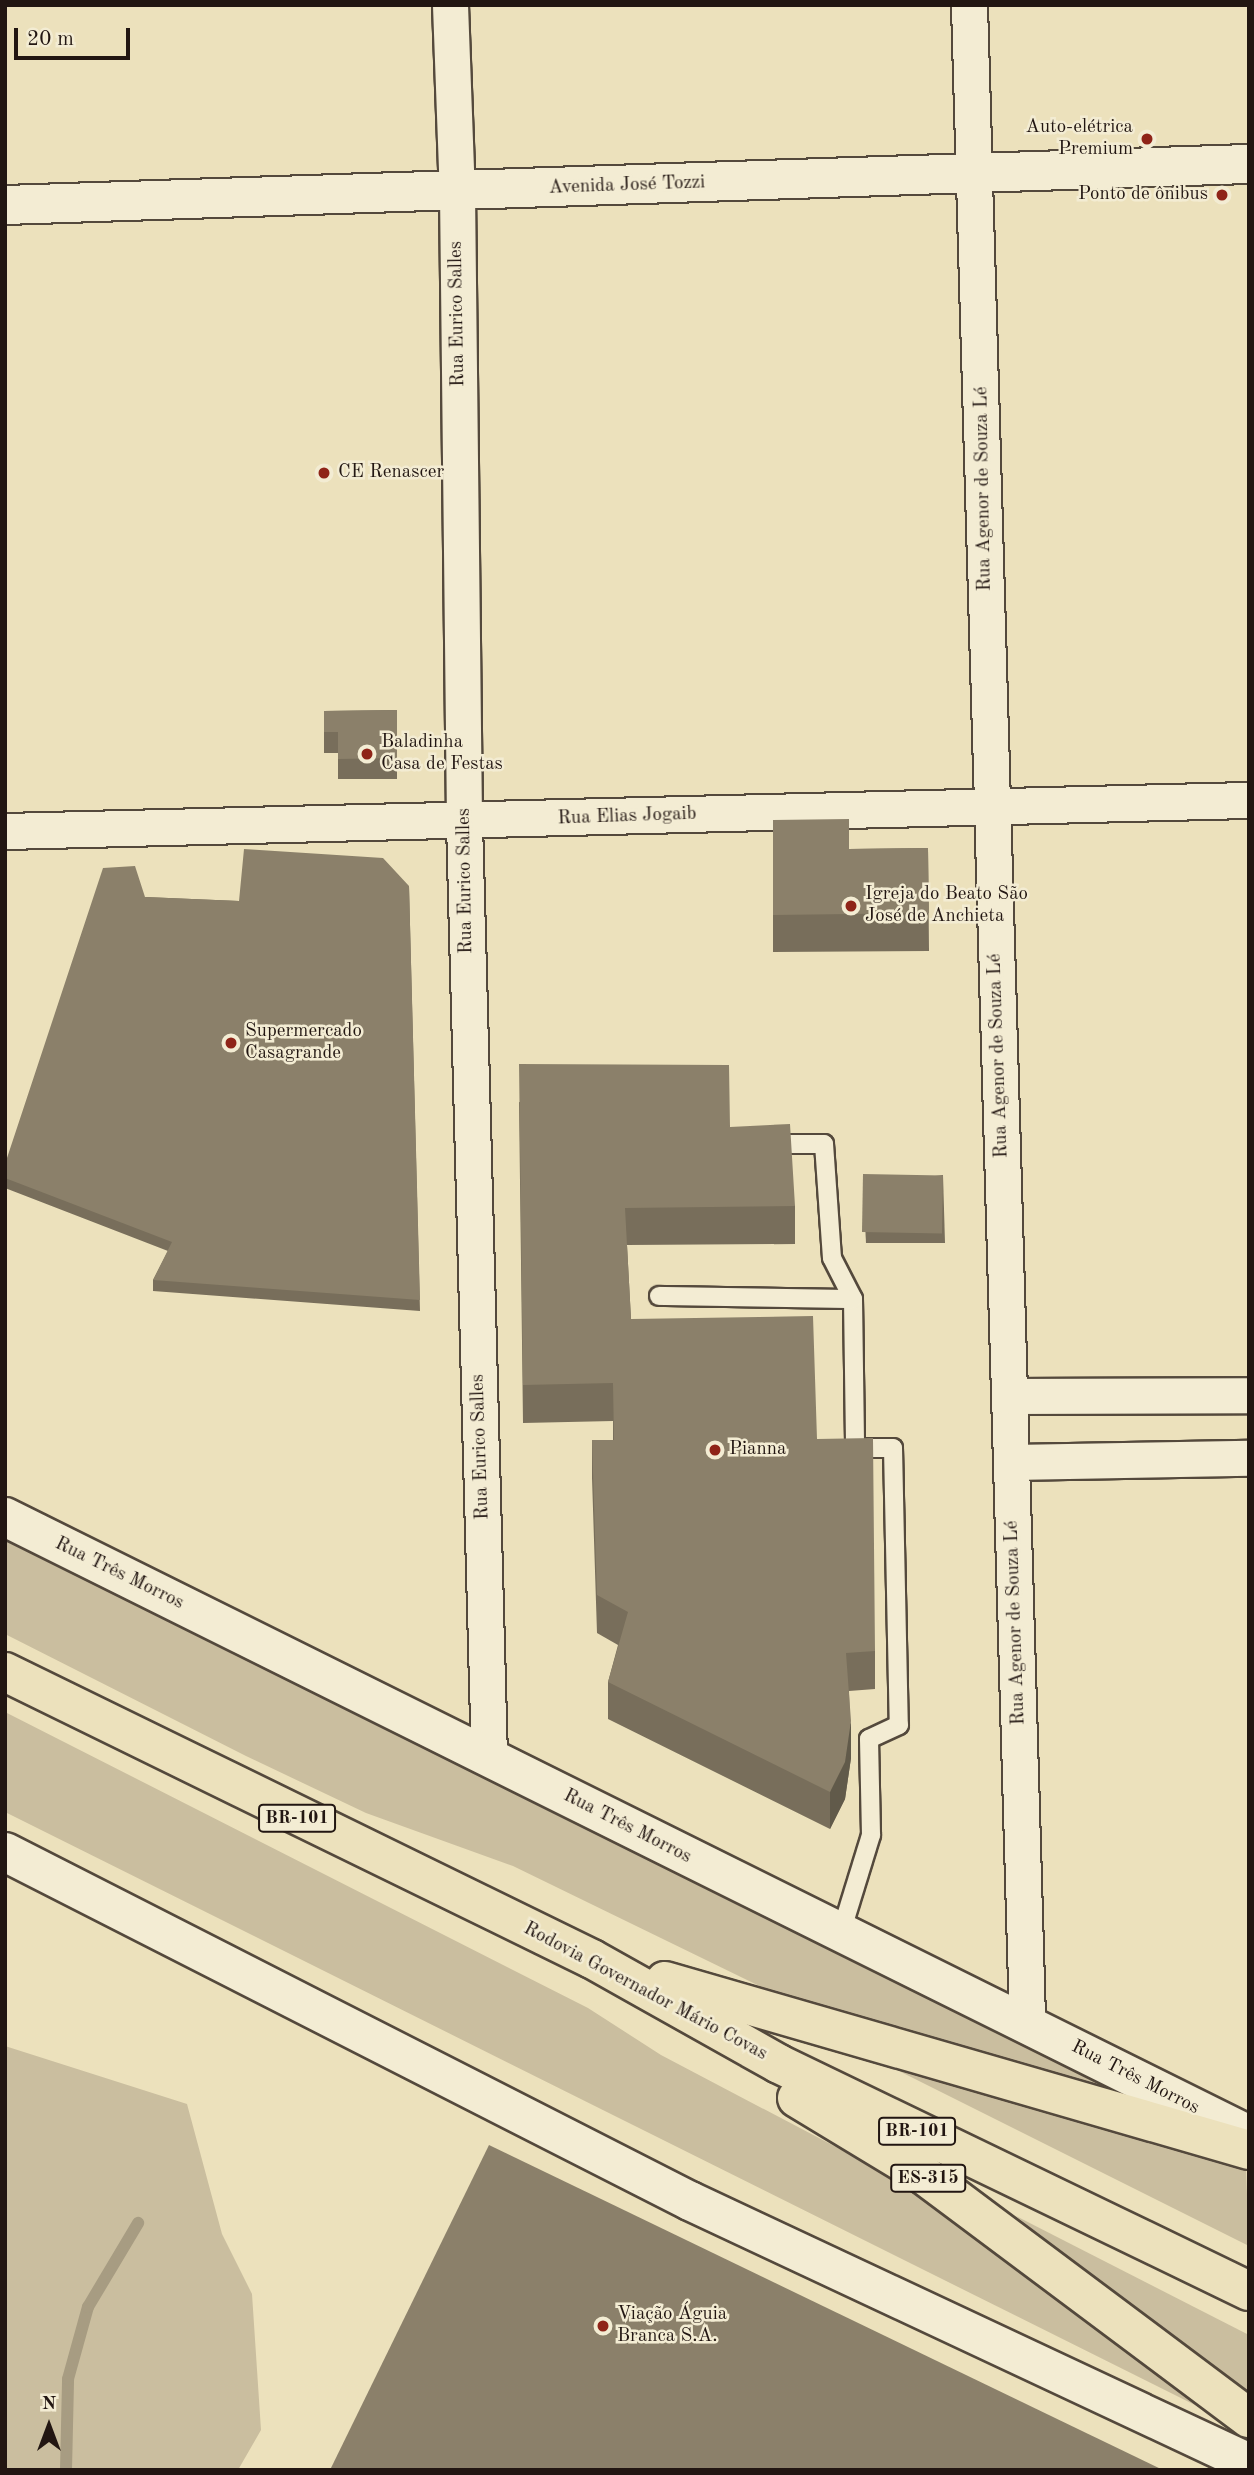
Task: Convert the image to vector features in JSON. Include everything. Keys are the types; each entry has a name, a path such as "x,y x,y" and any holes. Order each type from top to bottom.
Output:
{"highway":[{"name":"Rodovia Governador Mário Covas","path":"5,1672 592,1959 779,2064 1249,2291"},
{"path":"592,1959 1249,2150"},
{"name":"ES-315","path":"592,1959 770,2081 924,2175 1249,2418"}],"main road":[{"name":"Avenida José Tozzi","path":"5,205 1249,164"},
{"name":"Rua Três Morros","path":"5,1517 489,1756 840,1936 1027,2023 1249,2134"},
{"path":"5,1852 690,2201 1249,2463"}],"street":[{"name":"Rua Eurico Salles","path":"450,5 457,192 464,822 489,1756"},
{"name":"Rua Agenor de Souza Lé","path":"969,5 977,173 991,806 1027,2023"},
{"name":"Rua Elias Jogaib","path":"5,831 464,822 1249,800"},
{"path":"1009,1396 1249,1395"},
{"path":"1012,1462 1249,1458"}],"lane":[{"path":"768,1144 824,1144 832,1258 853,1299 855,1448 893,1448 899,1724 869,1739 871,1835 840,1936"},
{"path":"659,1296 853,1299"}],"shaded area":[{"path":"5,1534 1147,2103 827,2019 513,1866 366,1813 246,1756 5,1634"},
{"path":"5,1712 588,2008 661,2055 931,2197 1219,2417 5,1812"},
{"path":"5,2046 187,2104 222,2234 252,2294 261,2430 238,2470 5,2470"},
{"path":"875,2059 1246,2168 1249,2246"},
{"path":"1016,2216 1249,2335 1249,2403 1224,2385"}],"building":[{"path":"397,710 397,758 338,759 338,732 324,732 324,711"},
{"path":"849,819 849,849 928,848 929,913 773,915 773,820"},
{"name":"Supermercado Casagrande","path":"244,849 383,858 409,886 420,1300 153,1280 172,1242 5,1178 5,1164 103,868 135,866 145,897 239,901"},
{"name":"Pianna","path":"519,1064 729,1065 730,1127 790,1124 795,1206 625,1208 631,1319 813,1316 817,1439 873,1438 875,1651 846,1653 851,1721 845,1762 830,1792 608,1682 628,1612 597,1595 592,1440 614,1440 613,1383 523,1385"},
{"path":"863,1174 943,1175 942,1233 862,1232"},
{"name":"Viação Águia Branca S.A.","path":"489,2145 1163,2470 330,2470"}],"waterway":[{"path":"66,2470 68,2379 88,2307 138,2223"}],"place":[{"name":"Auto-elétrica Premium","path":"1147,139"},
{"name":"Ponto de ônibus","path":"1222,195"},
{"name":"CE Renascer","path":"324,473"},
{"name":"Baladinha Casa de Festas","path":"367,754"},
{"name":"Igreja do Beato São José de Anchieta","path":"851,906"},
{"name":"Supermercado Casagrande","path":"231,1043"},
{"name":"Pianna","path":"715,1450"},
{"name":"Viação Águia Branca S.A.","path":"603,2326"}]}
